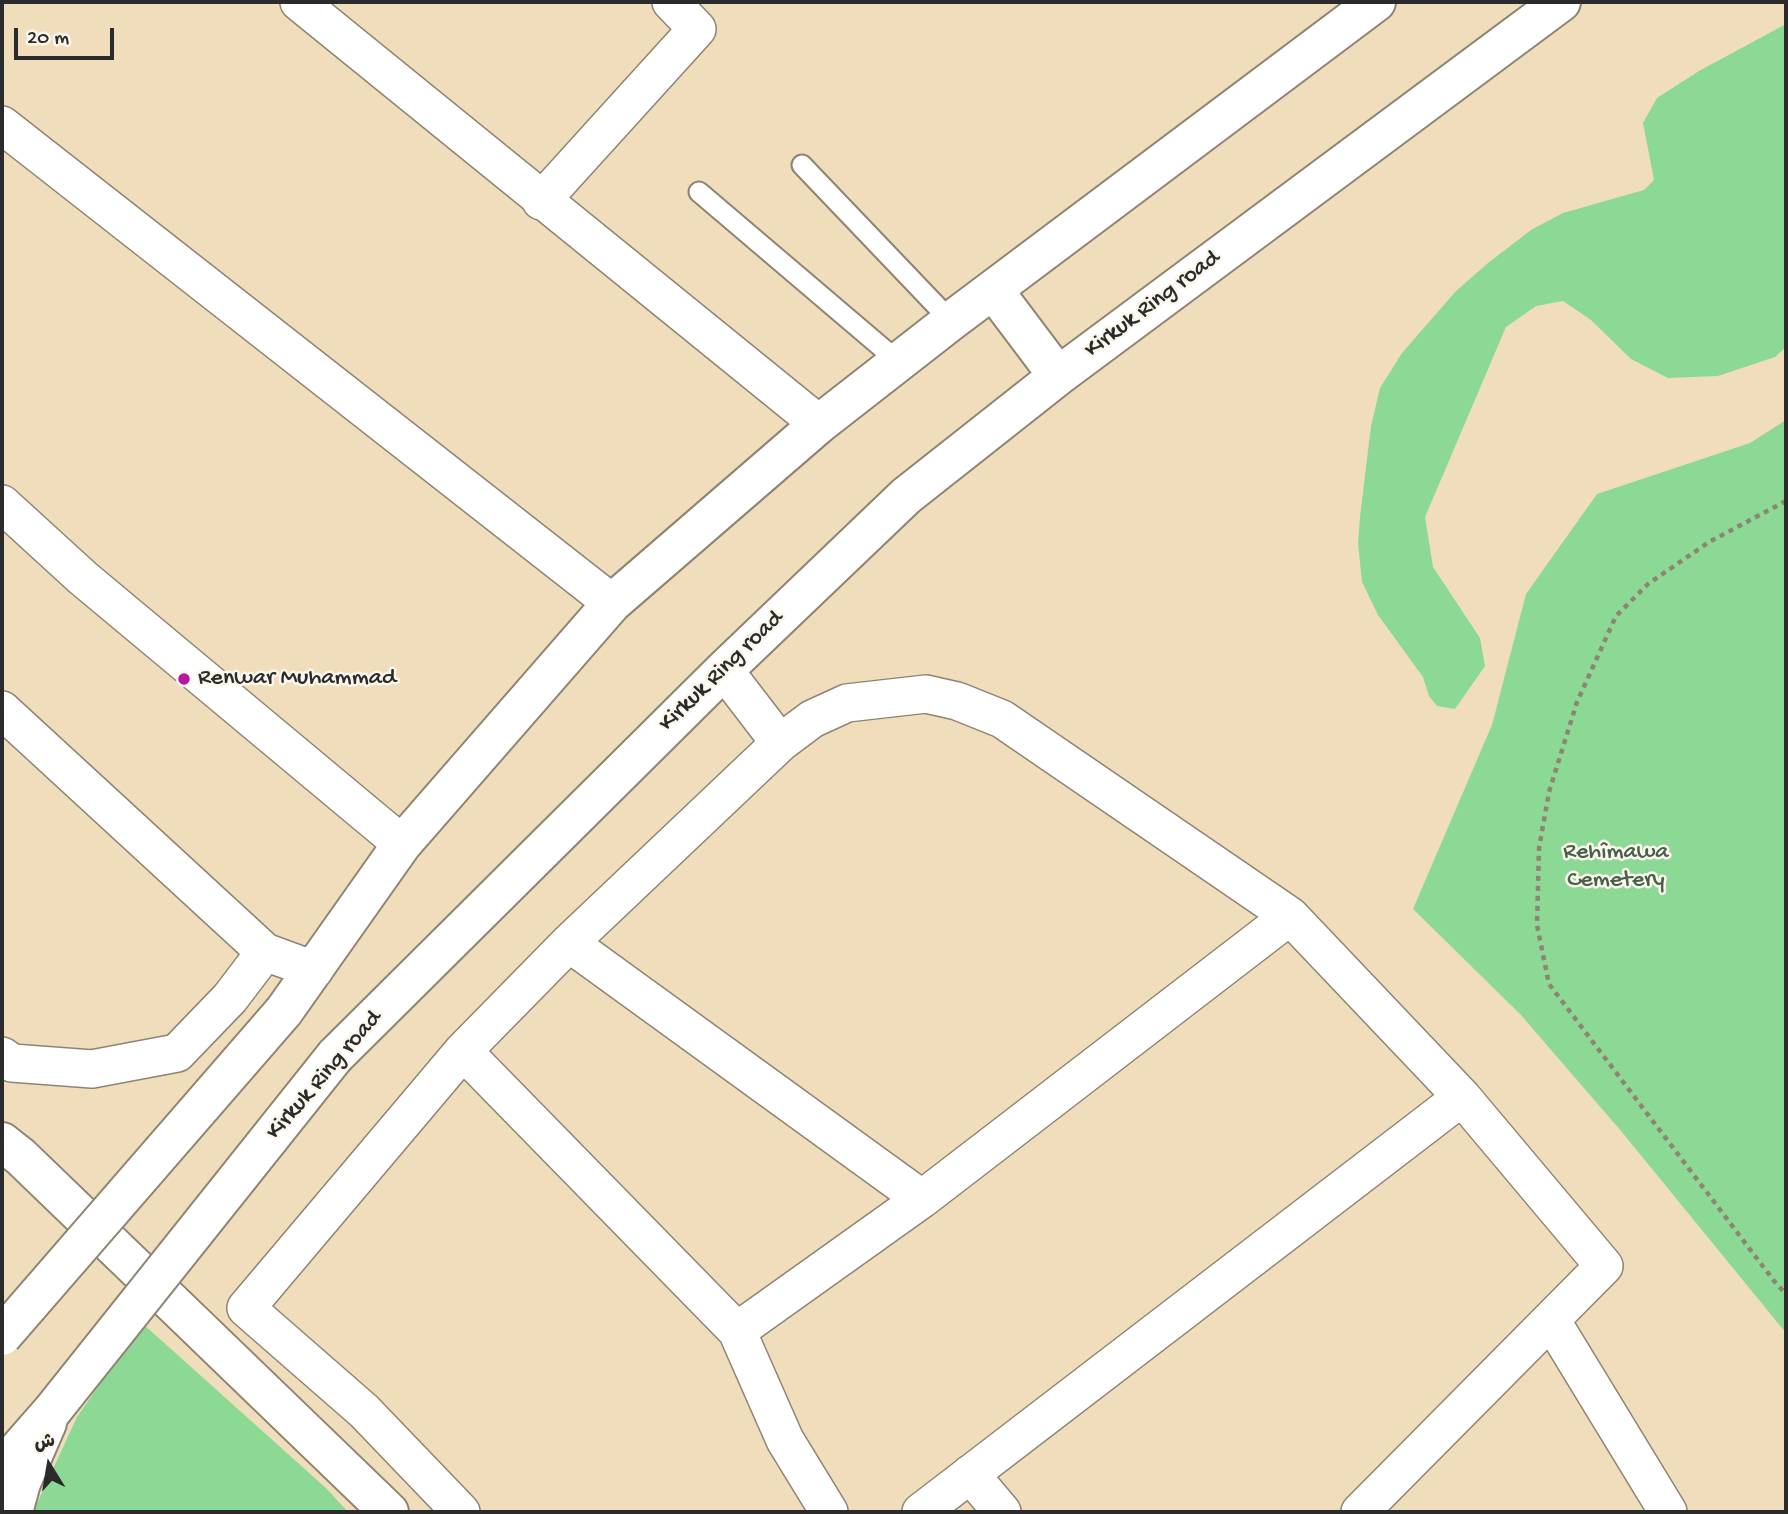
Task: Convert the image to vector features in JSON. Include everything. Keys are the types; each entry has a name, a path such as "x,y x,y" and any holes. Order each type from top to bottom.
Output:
{"main road":[{"path":"2,1336 284,1011 402,844 612,603 819,424 951,321 1376,2"},
{"name":"Kirkuk Ring road","path":"2,1468 52,1411 335,1056 724,670 906,496 1058,376 1561,2"},
{"path":"994,291 1058,376"},
{"path":"2,1142 389,1512"},
{"path":"13,1512 21,1483 52,1411"}],"street":[{"path":"299,2 819,424"},
{"path":"541,201 697,29 671,2"},
{"path":"2,125 612,603"},
{"path":"2,504 93,587 402,844"},
{"path":"724,670 780,743"},
{"path":"461,1512 364,1411 246,1308 463,1051 569,943 780,743 812,719 847,703 926,694 957,701 1002,719 1290,916 1462,1097 1604,1266 1360,1512"},
{"path":"2,710 265,952 314,970"},
{"path":"737,1331 922,1199 1290,916"},
{"path":"569,943 922,1199"},
{"path":"2,1056 12,1063 92,1069 177,1053 230,998 265,952"},
{"path":"463,1051 737,1331 785,1440 829,1512"},
{"path":"921,1512 1462,1097"},
{"path":"1551,1320 1668,1512"},
{"path":"970,1474 1002,1512"}],"lane":[{"path":"802,164 951,321"},
{"path":"699,192 900,363"}],"path":[{"path":"1786,501 1709,542 1648,584 1616,616 1577,702 1549,792 1539,848 1537,925 1549,984 1786,1294"}],"green space":[{"path":"1786,24 1786,347 1775,357 1718,376 1668,378 1631,359 1591,320 1563,301 1536,306 1506,327 1425,517 1433,567 1480,638 1485,666 1455,709 1437,706 1429,696 1423,677 1378,615 1362,582 1358,543 1360,517 1371,426 1380,388 1402,353 1456,291 1531,230 1563,213 1644,190 1654,180 1643,123 1657,98 1699,71"},
{"name":"Rehîmawa Cemetery","path":"1786,420 1786,1333 1621,1131 1520,1014 1413,909 1492,725 1526,594 1597,494 1750,443"},
{"path":"142,1323 327,1489 348,1512 33,1512 77,1417"}],"place":[{"name":"Renwar Muhammad","path":"184,679"}]}
